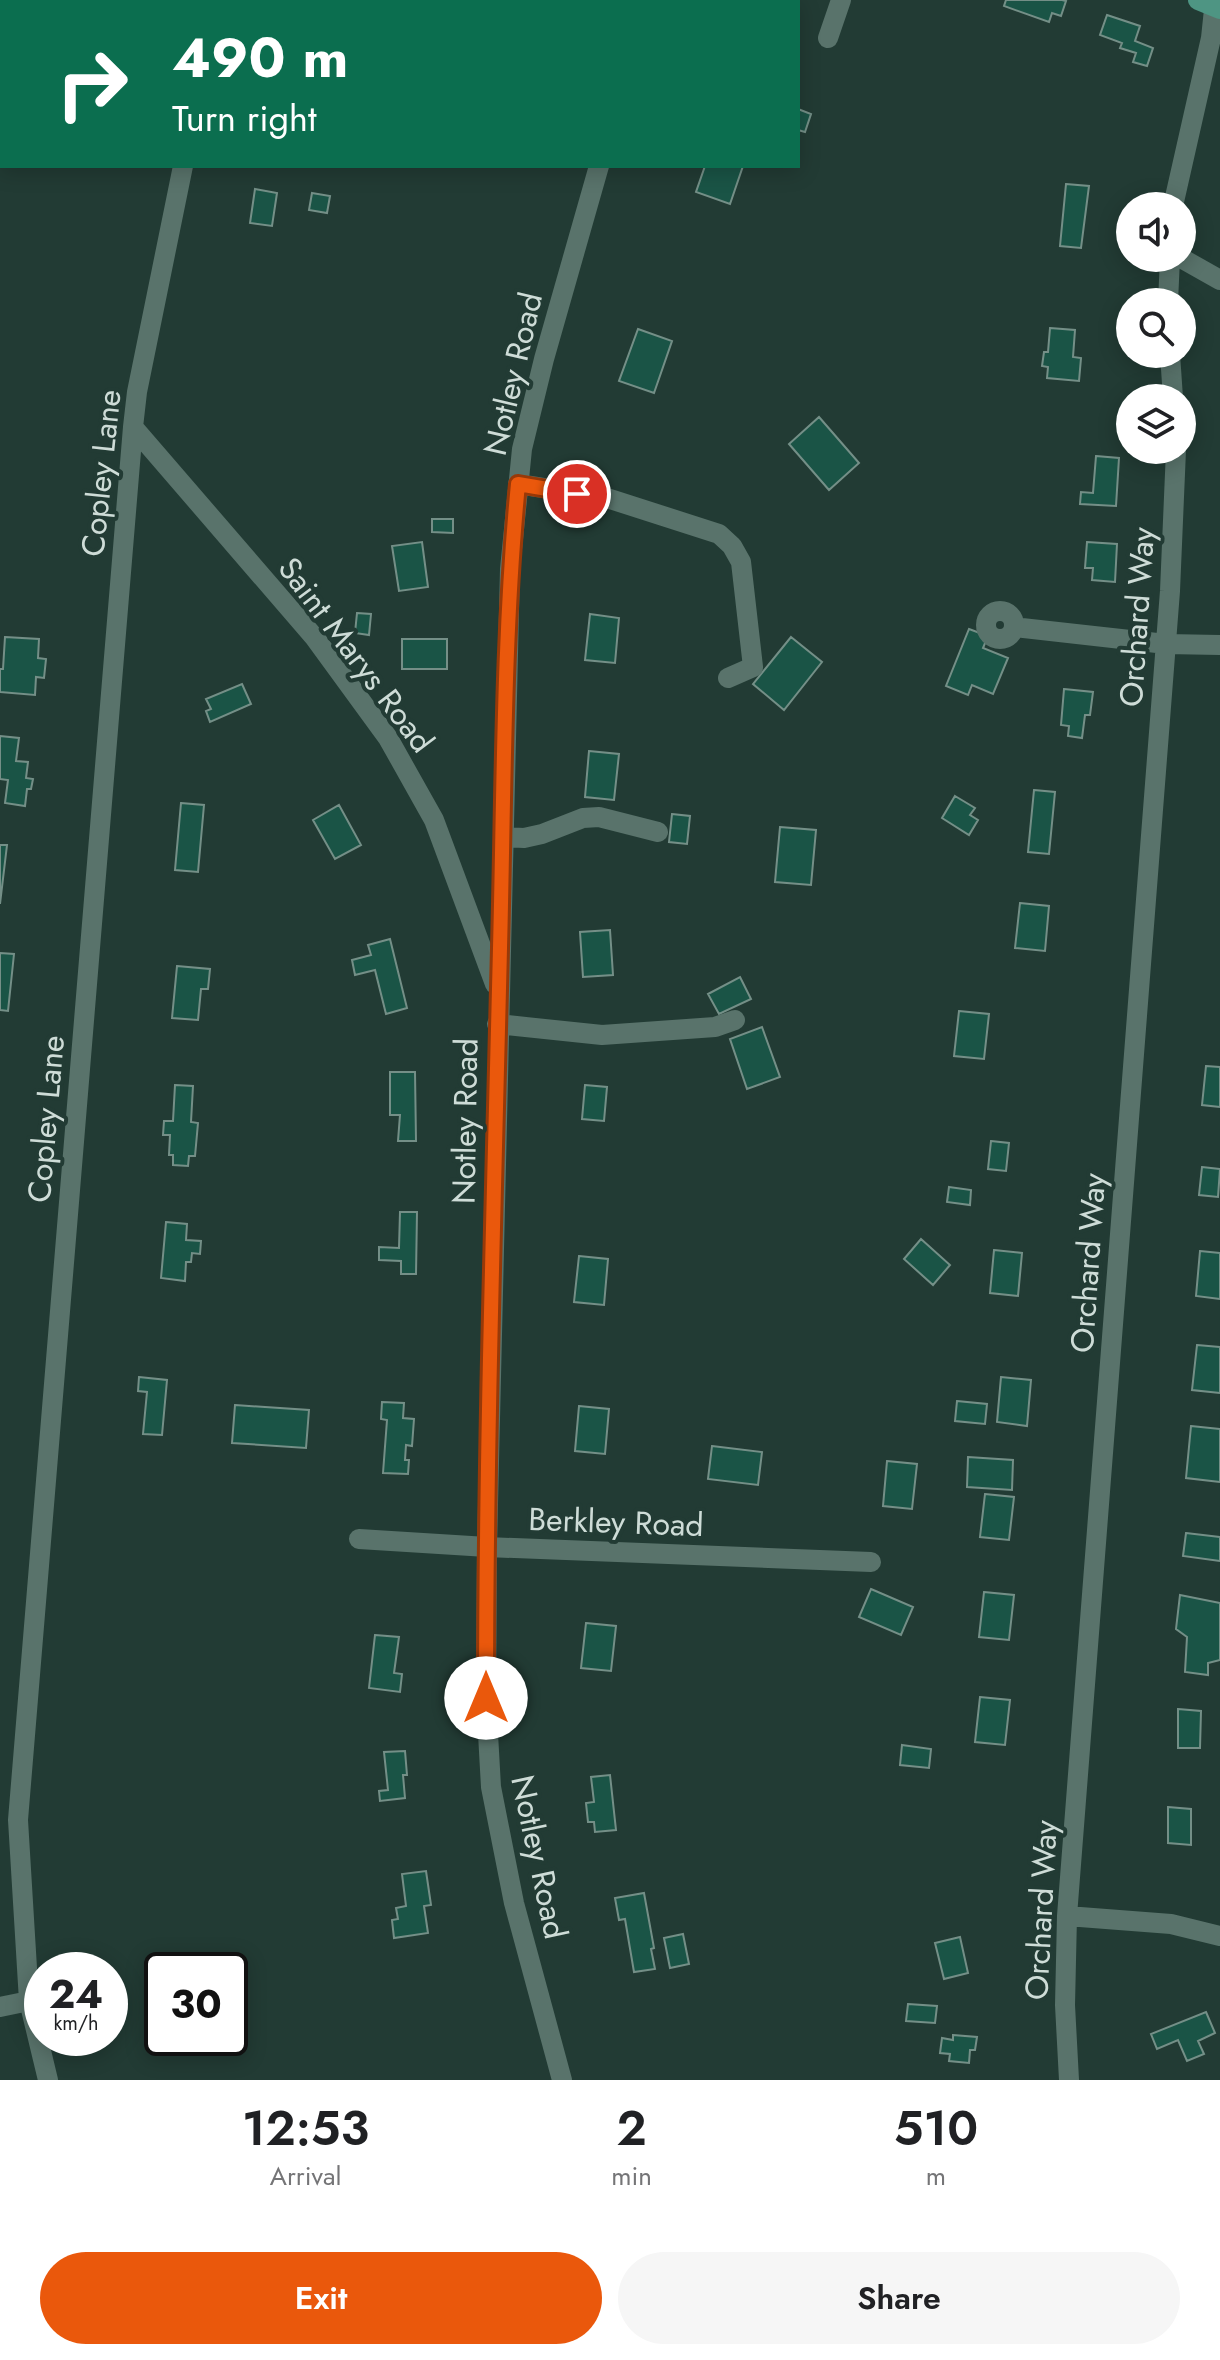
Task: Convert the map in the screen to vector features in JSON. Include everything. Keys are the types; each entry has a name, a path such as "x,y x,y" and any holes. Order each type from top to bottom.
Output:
{"street":[{"path":"828,38 841,0"},
{"path":"1176,192 1211,38 1212,4"},
{"name":"Copley Lane","path":"26,1952 18,1820 133,427 137,392 183,168"},
{"name":"Notley Road","path":"562,2080 514,1903 491,1787 486,1698 487,1547 510,569 522,449 598,168"},
{"path":"1196,266 1220,280"},
{"name":"Saint Marys Road","path":"133,427 315,638 388,738 434,820 499,994"},
{"name":"Orchard Way","path":"1069,2080 1065,2005 1067,1916 1166,644 1175,464"},
{"path":"518,484 607,498 719,534 732,546 741,562 753,667 728,678"},
{"path":"1014,627 1166,644 1220,645"},
{"path":"503,837 524,838 583,818 599,817 658,832"},
{"path":"497,1024 602,1035 715,1027 735,1020"},
{"name":"Berkley Road","path":"359,1539 871,1562"},
{"path":"1067,1916 1171,1924 1220,1936"},
{"path":"0,2007 24,2002"},
{"name":"Copley Lane","path":"42,2056 48,2080"}],"building":[{"path":"1006,0 1066,1 1061,16 1052,13 1049,22 1004,6"},
{"path":"1107,15 1140,26 1135,41 1153,48 1147,66 1133,62 1136,53 1120,48 1122,43 1100,35"},
{"path":"800,110 811,114 805,132 800,131"},
{"path":"704,168 742,168 730,204 696,192"},
{"path":"1066,184 1089,186 1081,248 1060,246"},
{"path":"255,189 277,193 272,226 250,223"},
{"path":"312,193 330,196 327,213 309,210"},
{"path":"1050,328 1075,330 1073,357 1081,358 1079,381 1047,378 1048,367 1042,366 1044,352 1048,352"},
{"path":"638,329 672,341 654,393 619,381"},
{"path":"819,417 859,463 829,490 789,444"},
{"path":"1096,456 1116,458 1116,464 1119,464 1116,506 1080,504 1081,492 1093,493"},
{"path":"432,519 453,519 453,533 432,532"},
{"path":"422,542 428,587 399,591 392,546"},
{"path":"1087,542 1117,544 1115,582 1092,580 1093,568 1085,568"},
{"path":"357,613 371,614 369,635 355,633"},
{"path":"590,614 619,618 615,663 585,660"},
{"path":"969,629 988,636 983,648 1008,658 993,694 972,685 968,695 946,686"},
{"path":"5,637 39,639 38,658 46,659 44,678 36,677 35,695 0,692"},
{"path":"791,637 822,662 784,710 753,684"},
{"path":"402,639 447,639 447,669 402,669"},
{"path":"242,684 251,704 210,722 206,711 211,709 206,699"},
{"path":"1064,689 1093,692 1090,715 1085,715 1082,738 1068,736 1069,726 1061,725"},
{"path":"0,736 19,738 16,761 28,762 26,778 33,779 31,789 27,789 25,806 5,803 8,780 0,779"},
{"path":"589,751 619,754 614,800 585,797"},
{"path":"1034,790 1055,792 1049,854 1028,852"},
{"path":"955,796 975,808 970,815 978,820 969,835 942,818"},
{"path":"181,803 204,805 198,872 175,870"},
{"path":"339,805 361,845 335,859 313,820"},
{"path":"672,814 690,816 687,844 669,842"},
{"path":"780,827 816,830 811,885 775,882"},
{"path":"0,845 7,845 0,904"},
{"path":"1020,903 1049,906 1045,951 1015,948"},
{"path":"610,930 613,975 583,977 580,932"},
{"path":"390,939 407,1008 386,1014 375,970 355,975 352,960 371,955 368,945"},
{"path":"0,953 14,954 8,1011 0,1010"},
{"path":"177,966 210,969 208,989 201,989 198,1020 172,1018"},
{"path":"740,977 751,999 719,1014 708,994"},
{"path":"959,1011 989,1014 984,1059 954,1056"},
{"path":"762,1027 780,1077 747,1089 730,1039"},
{"path":"1206,1066 1220,1067 1220,1107 1202,1105"},
{"path":"390,1072 415,1072 416,1141 398,1141 400,1115 390,1115"},
{"path":"175,1085 193,1086 191,1122 198,1123 195,1156 189,1156 188,1166 173,1165 173,1155 169,1155 170,1135 163,1135 164,1121 173,1121"},
{"path":"585,1085 607,1087 604,1121 582,1119"},
{"path":"991,1141 1009,1143 1006,1171 988,1169"},
{"path":"1202,1167 1220,1169 1218,1197 1199,1195"},
{"path":"949,1187 971,1190 970,1205 947,1202"},
{"path":"400,1212 417,1212 416,1274 401,1274 401,1261 379,1260 379,1247 399,1248"},
{"path":"166,1222 187,1224 186,1240 201,1241 200,1254 192,1253 191,1262 186,1262 185,1281 161,1278"},
{"path":"921,1239 950,1265 933,1285 904,1259"},
{"path":"994,1250 1022,1253 1018,1296 990,1293"},
{"path":"1200,1251 1220,1253 1220,1299 1196,1296"},
{"path":"579,1256 608,1259 604,1305 574,1302"},
{"path":"1197,1345 1220,1347 1220,1393 1192,1390"},
{"path":"139,1377 167,1380 162,1435 143,1434 147,1392 138,1391"},
{"path":"1001,1377 1031,1380 1027,1426 997,1422"},
{"path":"957,1401 987,1404 985,1424 955,1421"},
{"path":"382,1402 404,1403 403,1418 414,1419 412,1446 406,1445 408,1474 383,1473 387,1420 381,1419"},
{"path":"235,1405 309,1410 306,1448 232,1443"},
{"path":"579,1406 609,1409 605,1454 575,1451"},
{"path":"1191,1426 1220,1429 1220,1482 1186,1478"},
{"path":"712,1446 762,1452 758,1485 708,1479"},
{"path":"968,1457 1013,1460 1012,1490 967,1487"},
{"path":"887,1461 917,1464 912,1509 883,1506"},
{"path":"985,1494 1014,1497 1009,1540 980,1537"},
{"path":"1186,1533 1220,1537 1220,1561 1183,1556"},
{"path":"871,1589 913,1607 901,1635 859,1617"},
{"path":"984,1592 1014,1595 1009,1640 979,1637"},
{"path":"1180,1595 1220,1603 1220,1660 1208,1663 1208,1675 1185,1672 1187,1637 1176,1629"},
{"path":"586,1623 616,1626 611,1671 581,1668"},
{"path":"375,1635 399,1637 394,1673 402,1674 400,1692 369,1688"},
{"path":"980,1697 1010,1700 1005,1745 975,1742"},
{"path":"1178,1709 1201,1711 1200,1748 1178,1748"},
{"path":"902,1745 931,1749 929,1768 900,1765"},
{"path":"405,1751 405,1798 380,1801 379,1791 388,1790 384,1752"},
{"path":"610,1775 616,1830 595,1832 594,1822 588,1822 586,1803 594,1802 591,1777"},
{"path":"1168,1807 1191,1809 1191,1845 1168,1843"},
{"path":"426,1871 431,1905 424,1906 428,1933 394,1938 392,1920 398,1919 396,1908 406,1906 402,1874"},
{"path":"644,1893 655,1969 634,1972 625,1919 619,1920 615,1898"},
{"path":"683,1934 689,1964 670,1968 664,1938"},
{"path":"960,1937 968,1973 944,1979 935,1943"},
{"path":"908,2004 937,2006 935,2023 906,2021"},
{"path":"1206,2012 1215,2033 1198,2041 1204,2054 1187,2061 1178,2040 1157,2049 1151,2034"},
{"path":"953,2035 977,2037 975,2050 970,2050 969,2063 949,2061 950,2054 940,2053 942,2038 953,2040"}],"route":[{"path":"486,1698 497,1024 510,569 518,484 577,494"}]}
